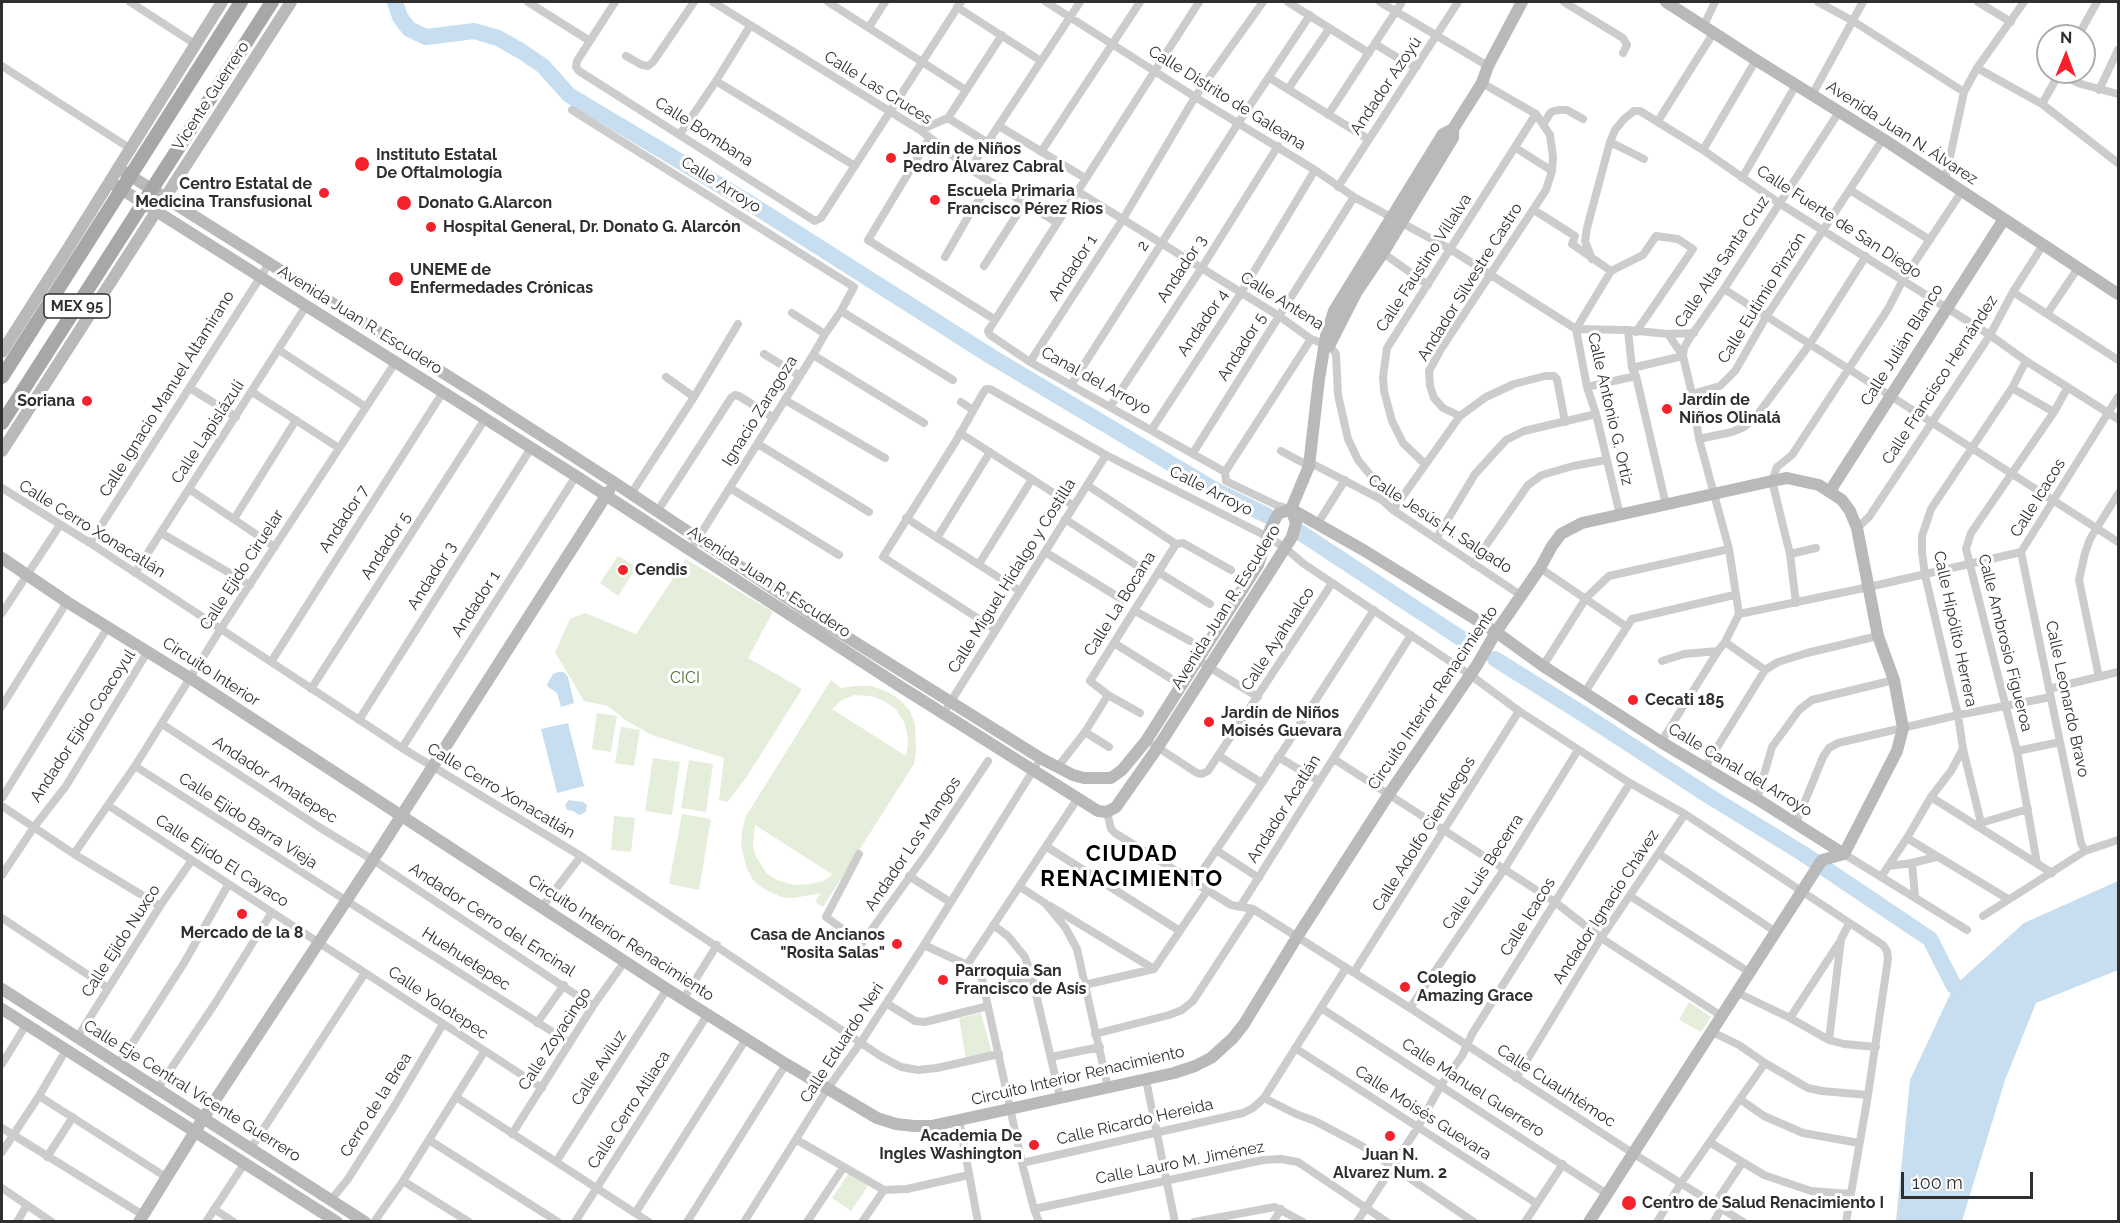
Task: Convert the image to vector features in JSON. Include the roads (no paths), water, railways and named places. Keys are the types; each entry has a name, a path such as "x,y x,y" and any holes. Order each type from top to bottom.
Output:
{"main road":[{"path":"2,352 222,2"},
{"name":"MEX 95","path":"2,377 241,2"},
{"name":"MEX 95","path":"2,423 272,2"},
{"name":"Vicente Guerrero","path":"2,451 291,2"},
{"name":"Avenida Juan R. Escudero","path":"1326,349 1347,308 1383,253 1397,220 1443,134 1453,129 1482,82 1522,2"},
{"name":"Avenida Juan N. Álvarez","path":"1666,2 1883,139 2118,294"},
{"name":"Avenida Juan R. Escudero","path":"118,168 562,448 698,538 898,685 1098,811 1107,812 1116,807 1158,747 1258,565 1278,514 1292,509"},
{"name":"Avenida Juan R. Escudero","path":"110,182 576,476 690,551 822,629 906,674 1042,759 1084,778 1111,778 1122,770 1203,664 1292,537 1296,523 1292,509 1309,464 1319,379 1334,311 1397,220"},
{"name":"Calle Julián Blanco","path":"1830,491 2004,219"},
{"path":"553,462 562,448"},
{"name":"Circuito Interior Renacimiento","path":"401,815 667,989 877,1118 896,1124 931,1126 1146,1080 1195,1066 1211,1058 1228,1044 1244,1024 1389,794 1561,534 1582,523 1787,478 1819,485 1842,500 1850,512 1857,528 1878,636 1894,680 1902,728 1897,751 1844,854"},
{"path":"141,1218 194,1132 433,768 615,483"},
{"name":"Calle Canal del Arroyo","path":"1292,509 1496,632 1543,666 1661,742 1844,854"},
{"name":"Circuito Interior","path":"2,558 401,815"},
{"path":"898,685 906,674"},
{"path":"1132,758 1145,767"},
{"path":"1111,778 1128,792"},
{"path":"1589,1221 1822,860 1844,854"},
{"name":"Calle Eje Central Vicente Guerrero","path":"2,989 365,1221"},
{"name":"Calle Eje Central Vicente Guerrero","path":"2,1009 336,1221"}],"street":[{"path":"130,2 195,44"},
{"path":"528,2 590,40 615,2"},
{"path":"626,56 648,66 694,2"},
{"name":"Calle Las Cruces","path":"713,2 920,130 970,169 1056,222"},
{"path":"828,2 966,90"},
{"path":"869,27 885,2"},
{"name":"Calle Distrito de Galeana","path":"1046,2 1195,97 1278,146 1354,197 1450,249 1576,329"},
{"path":"970,169 1080,2"},
{"path":"1041,152 1140,2"},
{"path":"929,139 868,240 994,319 1199,2"},
{"name":"Andador 1","path":"1030,362 1123,219 1195,97 1263,2"},
{"path":"1288,2 1369,53"},
{"path":"1380,2 1488,66"},
{"path":"1328,116 1402,2"},
{"name":"Andador Azoyú","path":"1338,187 1458,2"},
{"path":"1564,2 1623,38 1627,45 1623,53"},
{"path":"1658,121 1709,28 1715,2"},
{"path":"1818,2 1853,21 1964,92"},
{"path":"1812,95 1863,2"},
{"path":"1978,2 2011,22"},
{"path":"1945,180 1964,92 1977,68 2024,2"},
{"path":"2085,24 2097,2"},
{"path":"716,81 855,166 959,4 1041,61"},
{"name":"2","path":"1071,385 1310,15"},
{"path":"680,134 750,26"},
{"path":"1288,89 1329,29"},
{"path":"920,130 948,118 1002,35"},
{"name":"Calle Bombana","path":"590,40 578,61 576,67 579,71 816,221 821,218 855,166"},
{"path":"1375,44 1407,64 1417,66"},
{"path":"2099,90 2118,50"},
{"path":"1703,150 1755,60"},
{"path":"2,66 130,149"},
{"path":"1977,68 2042,104 2118,163"},
{"path":"1270,78 1368,140"},
{"path":"1482,82 1536,114 1544,123 1551,112 1558,110 1567,110 1583,119"},
{"path":"2042,104 2054,84"},
{"path":"2085,84 2118,94"},
{"path":"1742,177 1796,85"},
{"name":"Calle Arroyo","path":"572,110 854,287"},
{"name":"Calle Fuerte de San Diego","path":"1610,142 1623,118 1634,111 1640,111 1703,150 1779,203 1866,256 1990,335 2026,361 2118,418"},
{"name":"Calle Alta Santa Cruz","path":"1683,356 1684,348 1839,112"},
{"name":"Calle Faustino Villalva","path":"1425,464 1403,443 1387,406 1383,377 1387,348 1536,114"},
{"path":"948,118 988,142"},
{"name":"Andador Silvestre Castro","path":"1460,416 1443,408 1434,398 1429,371 1441,349 1546,190 1552,171 1553,157 1550,135 1544,123"},
{"path":"999,126 1085,178"},
{"name":"Calle Eutimio Pinzón","path":"1692,394 1720,386 1735,372 1766,317 1883,139"},
{"path":"1592,259 1585,241 1587,228 1610,142 1644,159"},
{"name":"Andador 3","path":"1110,407 1201,269 1278,146"},
{"path":"1516,148 1552,171"},
{"name":"Andador 4","path":"1152,429 1241,293 1315,170"},
{"path":"945,257 969,215 992,182"},
{"path":"1850,190 1930,240"},
{"name":"Calle Antena","path":"1077,191 1279,316 1336,354 1338,395 1348,439 1358,460 1377,483 1382,500"},
{"path":"1796,603 1790,554 1772,481 1777,467 1792,455 1962,191"},
{"name":"Andador 5","path":"1193,453 1354,197"},
{"path":"984,266 1025,202"},
{"path":"1534,210 1575,236 1572,244 1611,271 1643,255 1656,236 1678,239 1693,249 1632,331 1634,372 1666,505"},
{"name":"Calle Francisco Hernández","path":"1857,528 1869,517 1990,335 2013,292 2043,245"},
{"path":"1383,253 1428,285"},
{"path":"1699,440 1732,432 1744,427 1755,418 1810,344 1866,256"},
{"name":"Calle Ignacio Manuel Altamirano","path":"90,543 270,262"},
{"path":"2048,314 2078,268"},
{"name":"Calle Antonio G. Ortiz","path":"1611,271 1576,329 1587,387 1596,414 1620,515"},
{"name":"Ignacio Zaragoza","path":"690,551 854,287"},
{"path":"1724,290 2118,542"},
{"path":"2013,292 2118,360"},
{"name":"Calle Lapislázuli","path":"135,573 306,306"},
{"path":"841,311 953,380"},
{"path":"792,313 825,334"},
{"name":"Canal del Arroyo","path":"994,319 988,331 990,335 1030,362 1193,453"},
{"path":"631,494 738,324"},
{"path":"1576,329 1668,334 1694,333"},
{"path":"1661,742 1725,642 1739,614 1734,595 1729,549 1699,440 1683,356 1668,334"},
{"path":"1224,472 1311,339"},
{"path":"279,350 366,407"},
{"path":"764,354 800,376"},
{"path":"813,355 924,423"},
{"path":"1587,387 1683,356"},
{"name":"Calle Hipólito Herrera","path":"1979,824 1958,715 1925,575 1922,544 1926,520 1931,509 2012,388 2026,361"},
{"name":"Calle Ejido Ciruelar","path":"74,854 109,806 220,630 395,363"},
{"path":"1393,510 1460,416 1486,397 1514,384 1554,376 1557,379 1565,422"},
{"path":"666,377 694,397"},
{"name":"Calle Ambrosio Figueroa","path":"2037,863 2017,752 1966,549 1967,541 2054,412 2068,387"},
{"path":"190,388 236,417"},
{"name":"Calle Arroyo","path":"973,410 986,389 990,388 1106,455 1268,537 1304,564 1469,674"},
{"path":"2012,388 2054,412"},
{"path":"252,392 339,448"},
{"name":"Andador 7","path":"271,662 443,393"},
{"path":"657,512 731,398 735,395 739,396 774,418"},
{"name":"Calle Icacos","path":"1739,614 1925,575 2021,552 2118,397"},
{"path":"785,400 885,458"},
{"path":"961,402 973,410 884,557 996,630"},
{"path":"1436,539 1475,474 1506,440 1524,431 1596,414"},
{"name":"Andador 5","path":"311,689 485,419"},
{"path":"234,519 296,420"},
{"path":"960,433 1074,506"},
{"path":"758,444 869,512"},
{"name":"Andador 3","path":"360,720 531,448"},
{"name":"Calle Jesús H. Salgado","path":"1281,450 1382,500 1393,510 1522,596"},
{"path":"937,538 990,452"},
{"name":"Calle Canal del Arroyo","path":"1193,453 1224,472 1226,481 1276,505 1292,509"},
{"name":"Calle Miguel Hidalgo y Costilla","path":"944,714 1106,455"},
{"path":"1473,564 1528,485 1542,475 1606,460"},
{"name":"Andador 1","path":"402,748 576,476"},
{"path":"979,564 1032,479"},
{"path":"1318,523 1345,480"},
{"path":"1087,485 1178,543 1231,570"},
{"name":"Calle Cerro Xonacatlán","path":"2,488 90,543 433,768 580,856 901,1067 918,1070 937,1068 999,1054"},
{"path":"730,488 839,555"},
{"path":"189,489 275,547"},
{"path":"2099,677 2079,580 2085,553 2118,494"},
{"path":"906,518 1020,591"},
{"path":"1065,519 1142,569"},
{"path":"2,613 60,525"},
{"path":"161,533 250,585"},
{"name":"Calle La Bocana","path":"1108,694 1090,681 1178,543"},
{"path":"1790,554 1816,548"},
{"path":"1543,666 1586,598 1609,576 1729,549"},
{"path":"1045,552 1122,600"},
{"name":"Calle Leonardo Bravo","path":"2021,552 2081,843 2085,851"},
{"path":"1540,568 1627,627"},
{"path":"1158,572 1210,604"},
{"name":"Calle Ayahualco","path":"1146,741 1197,773 1202,774 1208,771 1332,583"},
{"path":"1585,692 1632,619 1734,595"},
{"path":"2,706 67,602"},
{"path":"1194,883 1374,610"},
{"path":"1135,611 1190,641"},
{"path":"2,798 108,627"},
{"name":"Andador Acatlán","path":"1240,907 1411,635"},
{"path":"1705,767 1765,670 1778,662 1807,653 1878,636"},
{"path":"1725,642 1765,670"},
{"path":"1114,643 1170,678"},
{"name":"Andador Ejido Coacoyul","path":"3,869 66,786 148,651"},
{"path":"1662,661 1684,654 1718,651"},
{"path":"1203,664 1258,697"},
{"path":"1796,823 1823,757 1829,748 1902,728 2004,707 2118,672"},
{"path":"1469,674 1578,750 1685,814 1883,945 1888,958 1876,1047 1846,1221"},
{"path":"1757,799 1772,747 1799,710 1812,700 1894,680"},
{"path":"1058,768 1085,732 1108,694 1140,713"},
{"name":"Calle Adolfo Cienfuegos","path":"1253,1108 1264,1098 1321,1008 1350,970 1445,830 1519,711"},
{"name":"Andador Amatepec","path":"162,724 373,860"},
{"path":"1085,732 1109,747"},
{"path":"2017,752 2060,742"},
{"name":"Calle Luis Becerra","path":"1410,1008 1505,868 1578,750"},
{"path":"1881,877 1963,750"},
{"path":"1219,756 1262,783"},
{"path":"1278,757 1320,781"},
{"name":"Calle Eduardo Neri","path":"744,1221 1042,759"},
{"path":"1334,759 1505,868 1555,902 1601,938 1720,1015"},
{"name":"Andador Los Mangos","path":"859,854 825,917 862,943 988,762"},
{"name":"Calle Ejido Barra Vieja","path":"135,766 345,901"},
{"name":"Calle Icacos","path":"1357,1221 1418,1127 1440,1085 1462,1056 1630,783"},
{"path":"1932,797 1979,824 2052,873"},
{"path":"967,965 1078,798"},
{"path":"2,806 74,854 160,906"},
{"name":"Calle Ejido El Cayaco","path":"109,806 228,885 319,941"},
{"path":"1979,824 2028,809"},
{"path":"1095,1034 1182,1010 1193,1001 1253,909 1231,905 1116,833 1112,829 1107,812"},
{"name":"Andador Ignacio Chávez","path":"1516,1078 1601,938 1685,814"},
{"path":"1908,838 2008,899"},
{"path":"1983,916 2085,851 2118,840"},
{"path":"1047,846 1180,930"},
{"path":"1216,850 1259,878"},
{"path":"1659,854 1776,932"},
{"name":"Calle Canal del Arroyo","path":"1844,854 1967,930"},
{"path":"542,907 580,856"},
{"path":"1888,866 1936,857"},
{"name":"Calle Ejido Nuxco","path":"77,1038 160,906 192,860"},
{"name":"Andador Cerro del Encinal","path":"373,860 593,1006"},
{"path":"1912,863 1915,896"},
{"path":"909,876 950,902"},
{"path":"119,1064 184,963 228,885"},
{"path":"1020,887 1154,969"},
{"path":"1084,986 1154,969 1207,891"},
{"path":"1630,896 1749,972"},
{"name":"Huehuetepec","path":"345,901 570,1043"},
{"path":"1045,903 1065,927 1077,949 1108,1088"},
{"name":"Calle Cuauhtémoc","path":"1253,909 1634,1154 1743,1221"},
{"path":"158,1088 214,1005 272,912"},
{"path":"2,918 108,988"},
{"path":"1790,1018 1849,924"},
{"path":"993,926 1008,936 1025,957 1032,977 1060,1097"},
{"path":"1829,1040 1841,939"},
{"name":"Calle Yolotepec","path":"319,941 484,1052 542,1088"},
{"path":"684,998 717,945"},
{"path":"924,945 967,965 978,972 982,979 1022,1163 1039,1221"},
{"name":"Calle Zoyacingo","path":"512,1134 593,1006 625,961"},
{"path":"251,1148 365,973"},
{"path":"985,990 1032,977"},
{"path":"537,1023 564,986"},
{"name":"Calle Aviluz","path":"556,1162 667,989"},
{"path":"1736,992 1829,1040 1876,1047"},
{"path":"886,1003 915,1021 925,1022 988,1006"},
{"name":"Calle Manuel Guerrero","path":"1321,1008 1607,1194"},
{"name":"Calle Cerro Atliaca","path":"575,1221 708,1014"},
{"name":"Cerro de la Brea","path":"331,1200 348,1179 443,1024"},
{"path":"2,1064 26,1025"},
{"path":"1710,1031 1739,1045 1765,1064 1808,1088 1868,1095"},
{"path":"636,1212 746,1039"},
{"path":"1051,1057 1100,1047"},
{"name":"Calle Moisés Guevara","path":"1295,1048 1536,1203"},
{"path":"2,1152 66,1050"},
{"path":"374,1221 403,1180 484,1052"},
{"path":"687,1221 786,1064"},
{"path":"1657,1221 1765,1064"},
{"path":"1146,1080 1176,1221"},
{"path":"39,1096 166,1177"},
{"path":"456,1097 649,1221"},
{"path":"1264,1098 1362,1146 1474,1221"},
{"path":"1741,1100 1764,1116 1803,1133 1859,1143"},
{"name":"Calle Ricardo Hereida","path":"1022,1163 1243,1113 1253,1108"},
{"path":"46,1157 73,1117"},
{"path":"959,1120 978,1221"},
{"path":"2,1128 141,1218"},
{"path":"429,1140 558,1221"},
{"path":"797,1140 884,1190 907,1189 969,1176"},
{"path":"1711,1143 1764,1175 1811,1191 1850,1194"},
{"name":"Calle Lauro M. Jiménez","path":"1034,1209 1263,1160 1281,1159 1298,1162 1387,1221"},
{"path":"1714,1221 1718,1207 1742,1163"},
{"path":"206,1221 244,1164"},
{"path":"1525,1221 1563,1164"},
{"path":"807,1221 843,1168"},
{"path":"403,1180 469,1221"},
{"path":"2,1188 52,1221"},
{"path":"862,1221 884,1190"},
{"path":"18,1221 27,1205"},
{"path":"1194,1221 1269,1207 1281,1209 1298,1220"},
{"path":"214,1209 234,1221"},
{"path":"1273,1221 1281,1209"}],"water":[{"path":"564,672 568,677 574,703 561,707 557,693 547,685 553,674"},
{"path":"568,723 584,786 557,793 541,729"},
{"path":"569,800 583,802 587,805 586,812 579,815 567,810 565,805"},
{"path":"2118,881 2118,970 2036,1003 2005,1080 1962,1221 1896,1221 1910,1080 1954,986 2024,923"}],"waterway":[{"path":"395,2 400,17 409,29 426,37 474,31 498,38 521,51 543,66 569,95 748,202 992,357 1217,491 1266,515"},
{"path":"1298,531 1468,643"},
{"path":"1495,659 1802,853 1930,939 1954,986"}],"place":[{"name":"Jardín de Niños Pedro Álvarez Cabral","path":"891,158"},
{"name":"Instituto Estatal De Oftalmología","path":"362,164"},
{"name":"Centro Estatal de Medicina Transfusional","path":"324,193"},
{"name":"Escuela Primaria Francisco Pérez Ríos","path":"935,200"},
{"name":"Donato G.Alarcon","path":"404,203"},
{"name":"Hospital General, Dr. Donato G. Alarcón","path":"431,227"},
{"name":"UNEME de Enfermedades Crónicas","path":"396,279"},
{"name":"Soriana","path":"87,401"},
{"name":"Jardín de Niños Olinalá","path":"1667,409"},
{"name":"Cendis","path":"623,570"},
{"name":"Cecati 185","path":"1633,700"},
{"name":"Jardín de Niños Moisés Guevara","path":"1209,722"},
{"name":"Mercado de la 8","path":"242,914"},
{"name":"Casa de Ancianos \"Rosita Salas\"","path":"897,944"},
{"name":"Parroquia San Francisco de Asís","path":"943,980"},
{"name":"Colegio Amazing Grace","path":"1405,987"},
{"name":"Juan N. Alvarez Num. 2","path":"1390,1136"},
{"name":"Academia De Ingles Washington","path":"1034,1145"},
{"name":"Centro de Salud Renacimiento I","path":"1629,1203"}],"district":[{"name":"CIUDAD RENACIMIENTO","path":"1132,866"}],"park label":[{"name":"CICI","path":"685,678"}]}
